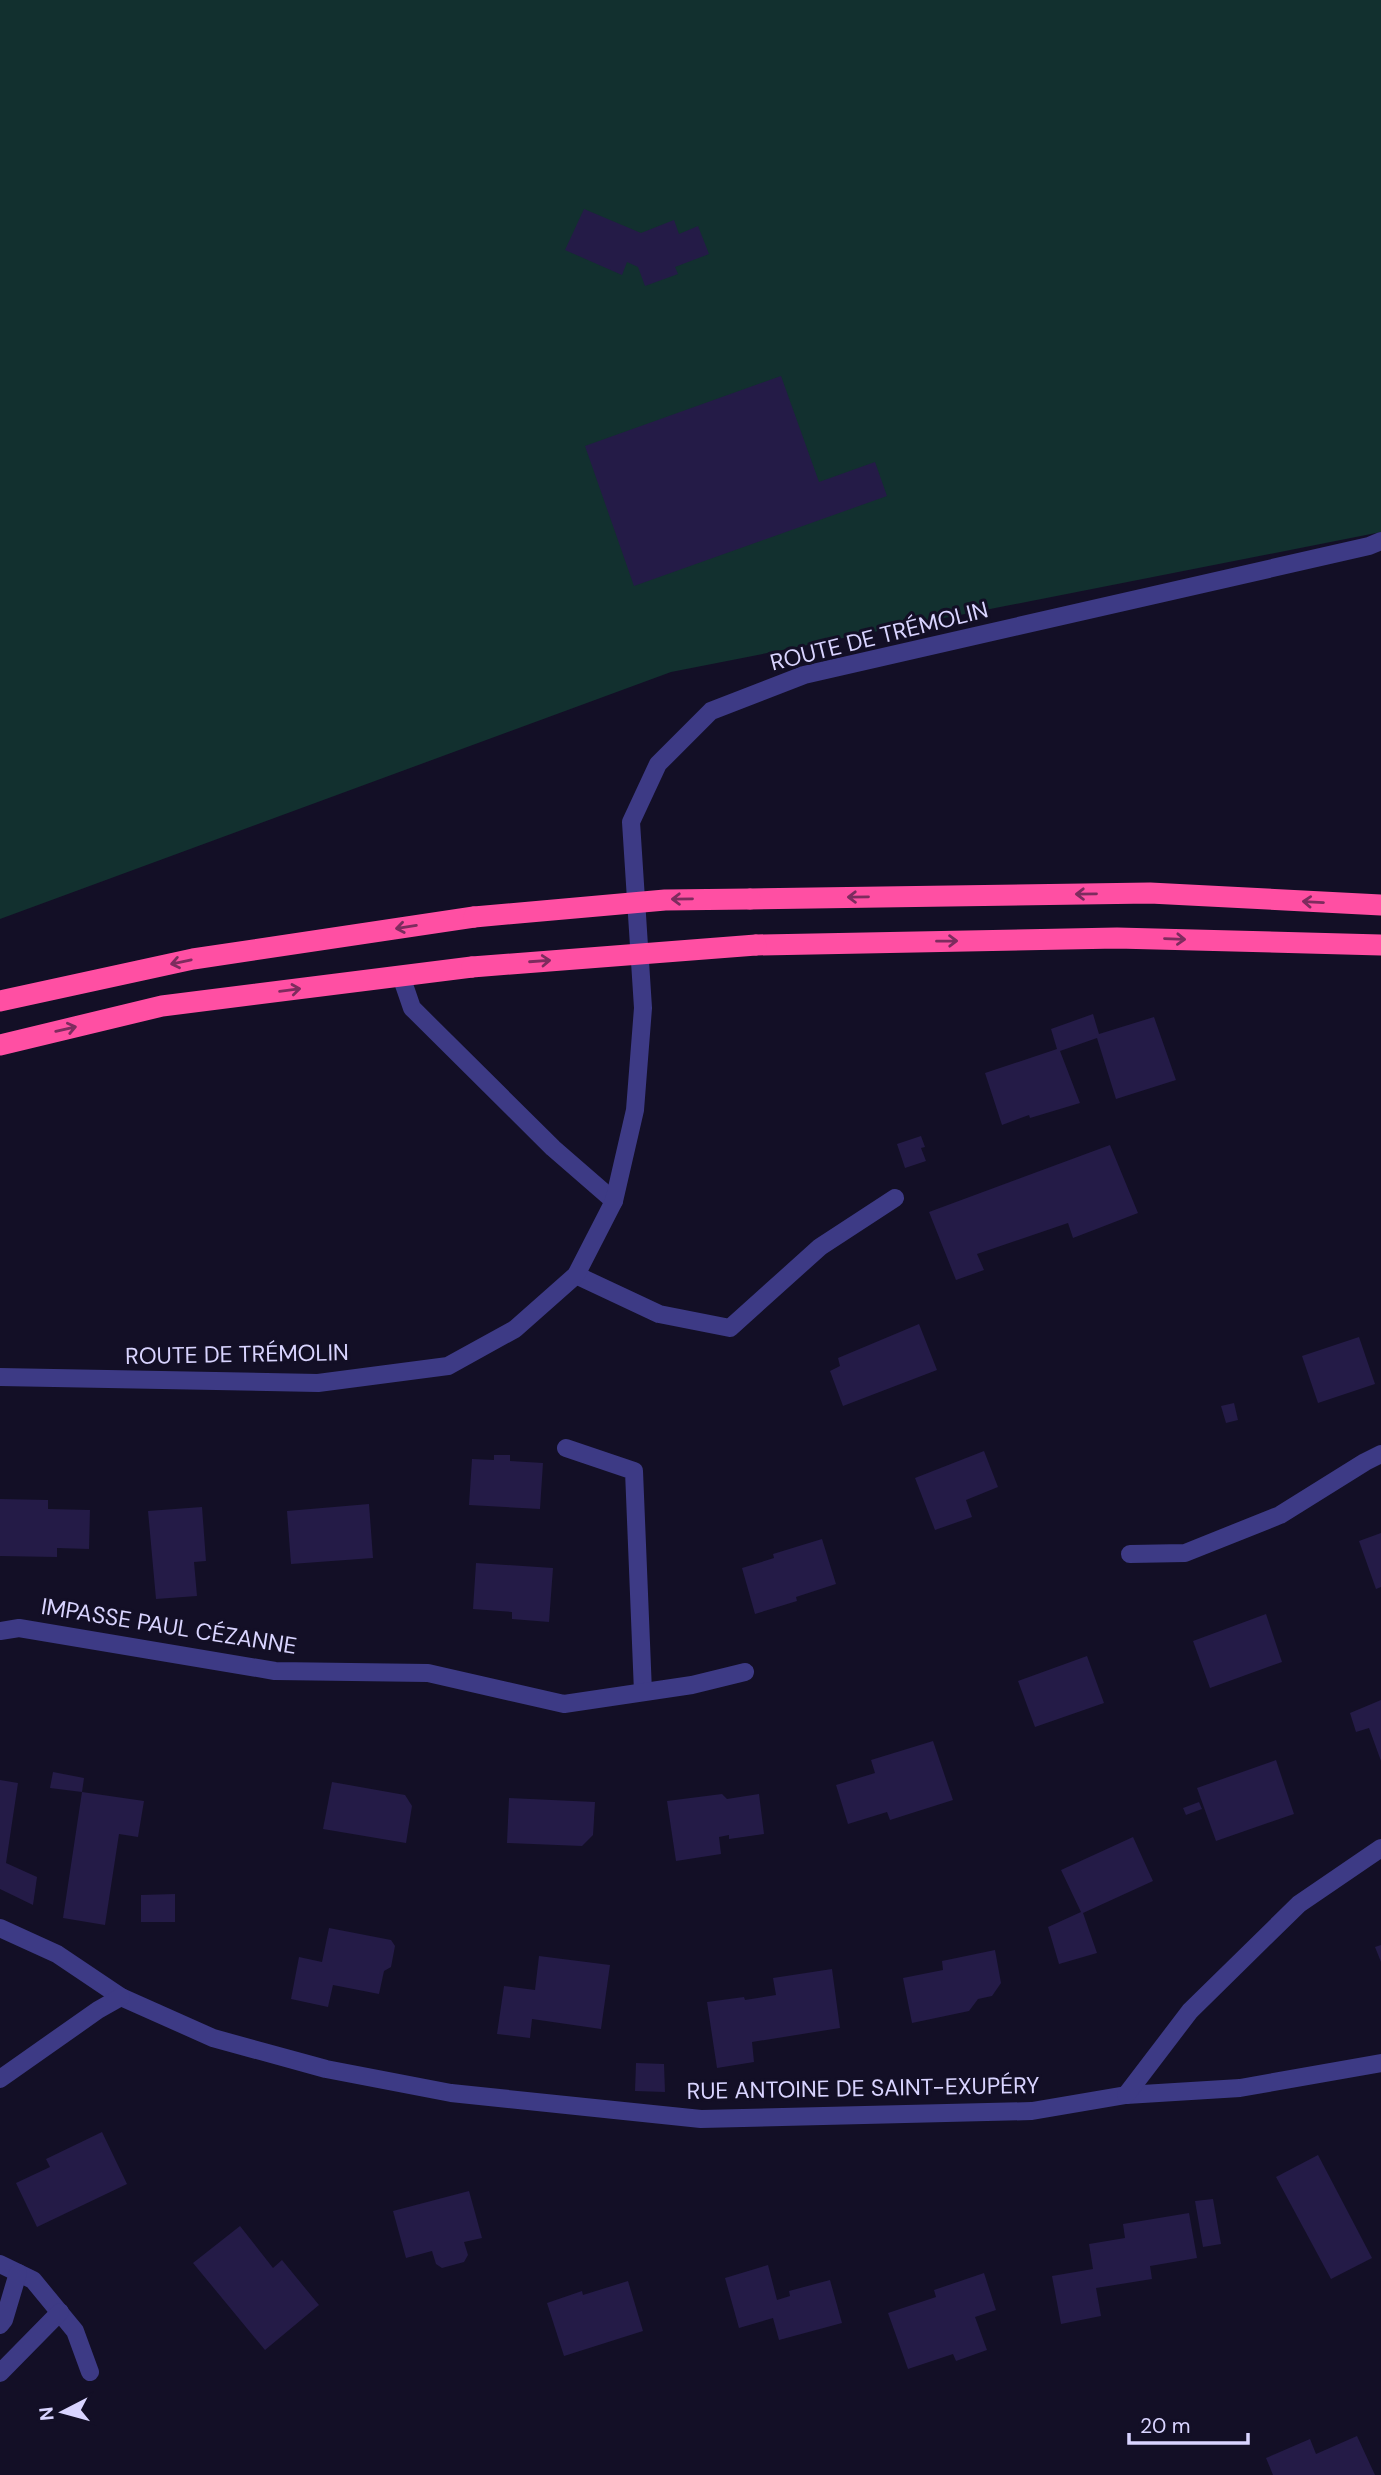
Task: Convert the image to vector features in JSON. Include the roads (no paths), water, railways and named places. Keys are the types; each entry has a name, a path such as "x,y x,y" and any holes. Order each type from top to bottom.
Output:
{"highway":[{"path":"0,1001 193,960 474,917 666,900 1150,893 1381,905"},
{"path":"0,1045 162,1006 472,967 757,945 1117,938 1381,946"}],"street":[{"name":"ROUTE DE TRÉMOLIN","path":"0,1377 318,1382 449,1366 515,1329 576,1275 614,1201 635,1110 643,1008 631,822 659,764 711,711 804,675 1355,550 1381,541"},
{"path":"401,975 412,1008 553,1148 614,1201"},
{"path":"576,1275 659,1314 730,1328 820,1247 895,1198"},
{"path":"566,1448 634,1471 643,1692"},
{"path":"1130,1554 1185,1553 1221,1539 1280,1515 1381,1454"},
{"name":"IMPASSE PAUL CÉZANNE","path":"0,1631 19,1628 275,1671 428,1673 564,1704 692,1685 745,1672"},
{"path":"1126,2095 1190,2011 1299,1904 1381,1848"},
{"name":"RUE ANTOINE DE SAINT-EXUPÉRY","path":"0,1928 57,1954 121,1997 213,2038 326,2069 450,2093 701,2119 1032,2111 1126,2095 1240,2088 1381,2063"},
{"path":"0,2079 121,1997"},
{"path":"0,2264 33,2280 60,2312 75,2331 90,2372"},
{"path":"0,2325 4,2320 18,2273"},
{"path":"0,2373 60,2312"}]}
